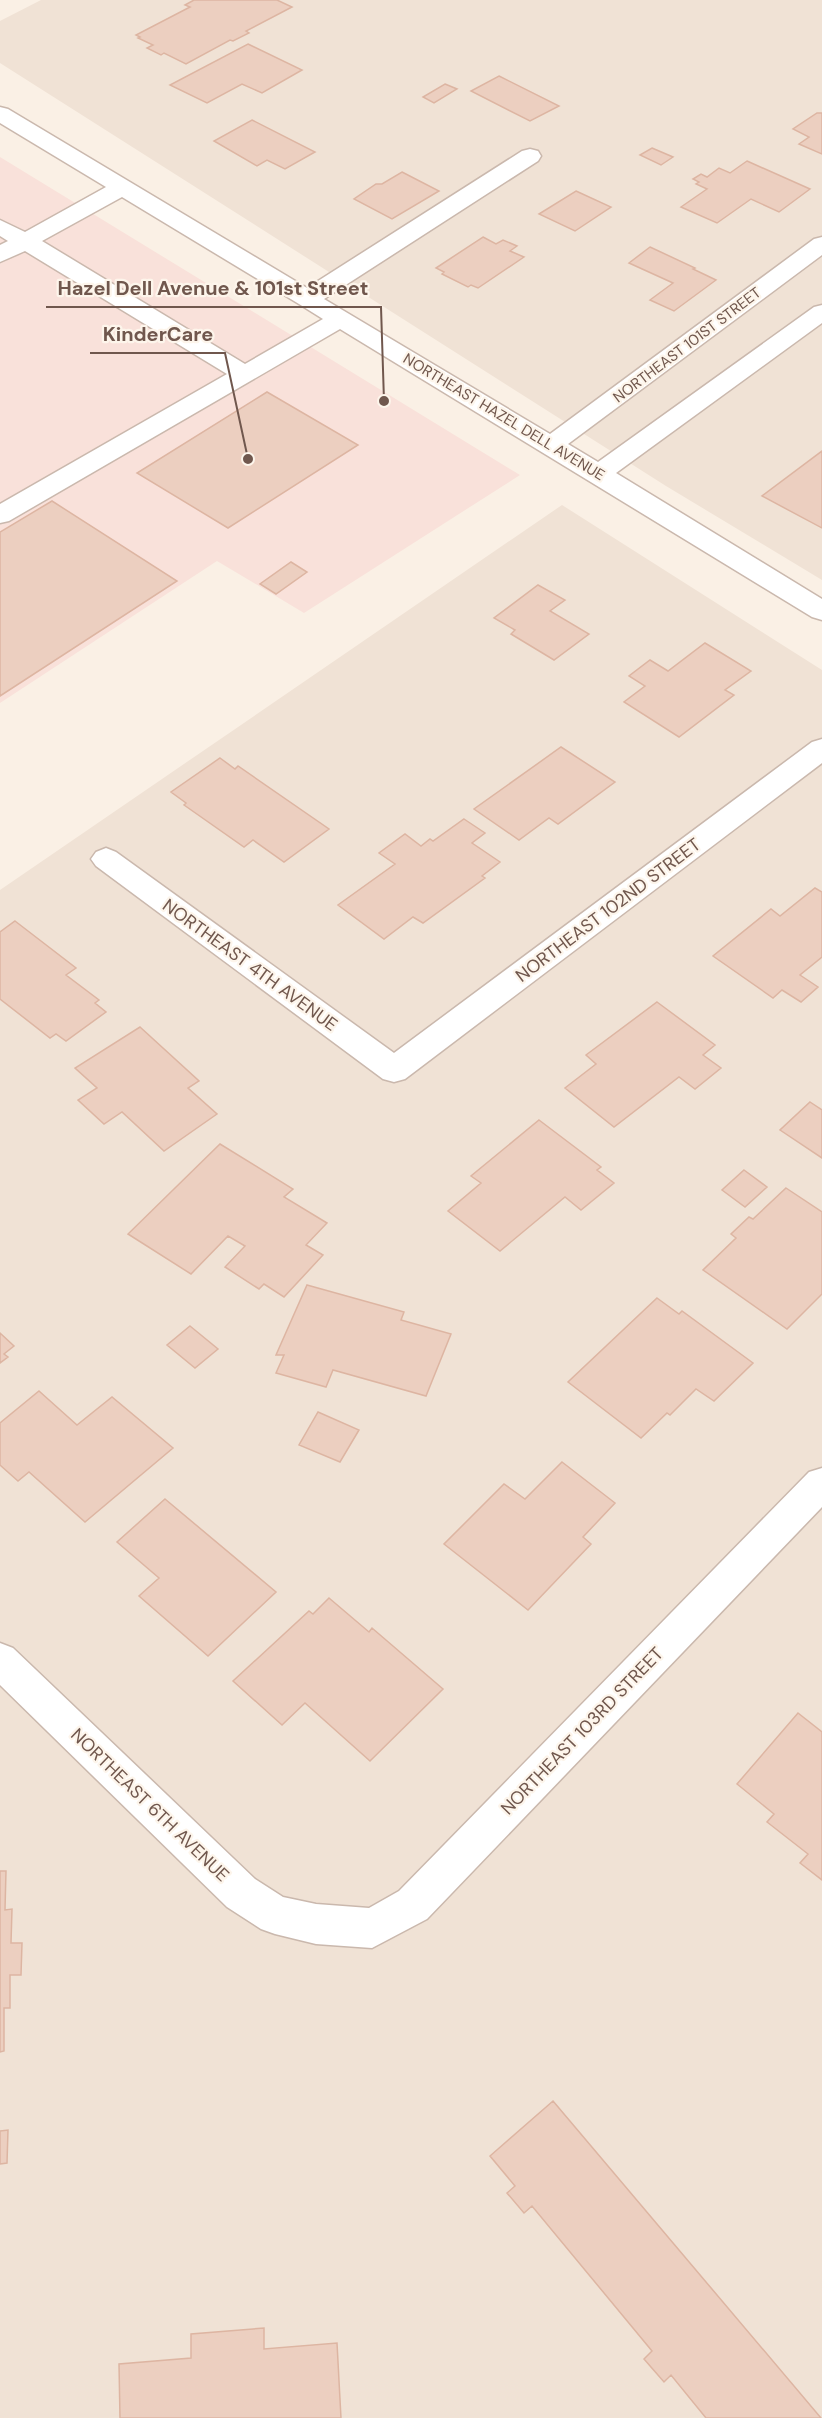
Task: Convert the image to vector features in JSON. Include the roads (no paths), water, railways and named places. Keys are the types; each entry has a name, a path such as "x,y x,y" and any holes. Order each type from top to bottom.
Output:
{"street":[{"name":"NORTHEAST HAZEL DELL AVENUE","path":"0,114 599,474 822,611"},
{"path":"307,299 530,156"},
{"path":"0,255 122,188"},
{"path":"0,227 245,374"},
{"name":"NORTHEAST 101ST STREET","path":"551,445 822,244"},
{"path":"599,474 822,312"},
{"path":"0,515 340,319"},
{"name":"NORTHEAST 102ND STREET","path":"394,1070 822,749"},
{"name":"NORTHEAST 4TH AVENUE","path":"106,859 394,1070"},
{"name":"NORTHEAST 103RD STREET","path":"316,1924 372,1929 413,1905 821,1485"},
{"name":"NORTHEAST 6TH AVENUE","path":"0,1660 241,1893 275,1915 316,1924"}],"place":[{"name":"Hazel Dell Avenue & 101st Street","path":"384,401"},
{"name":"KinderCare","path":"248,459"}]}
